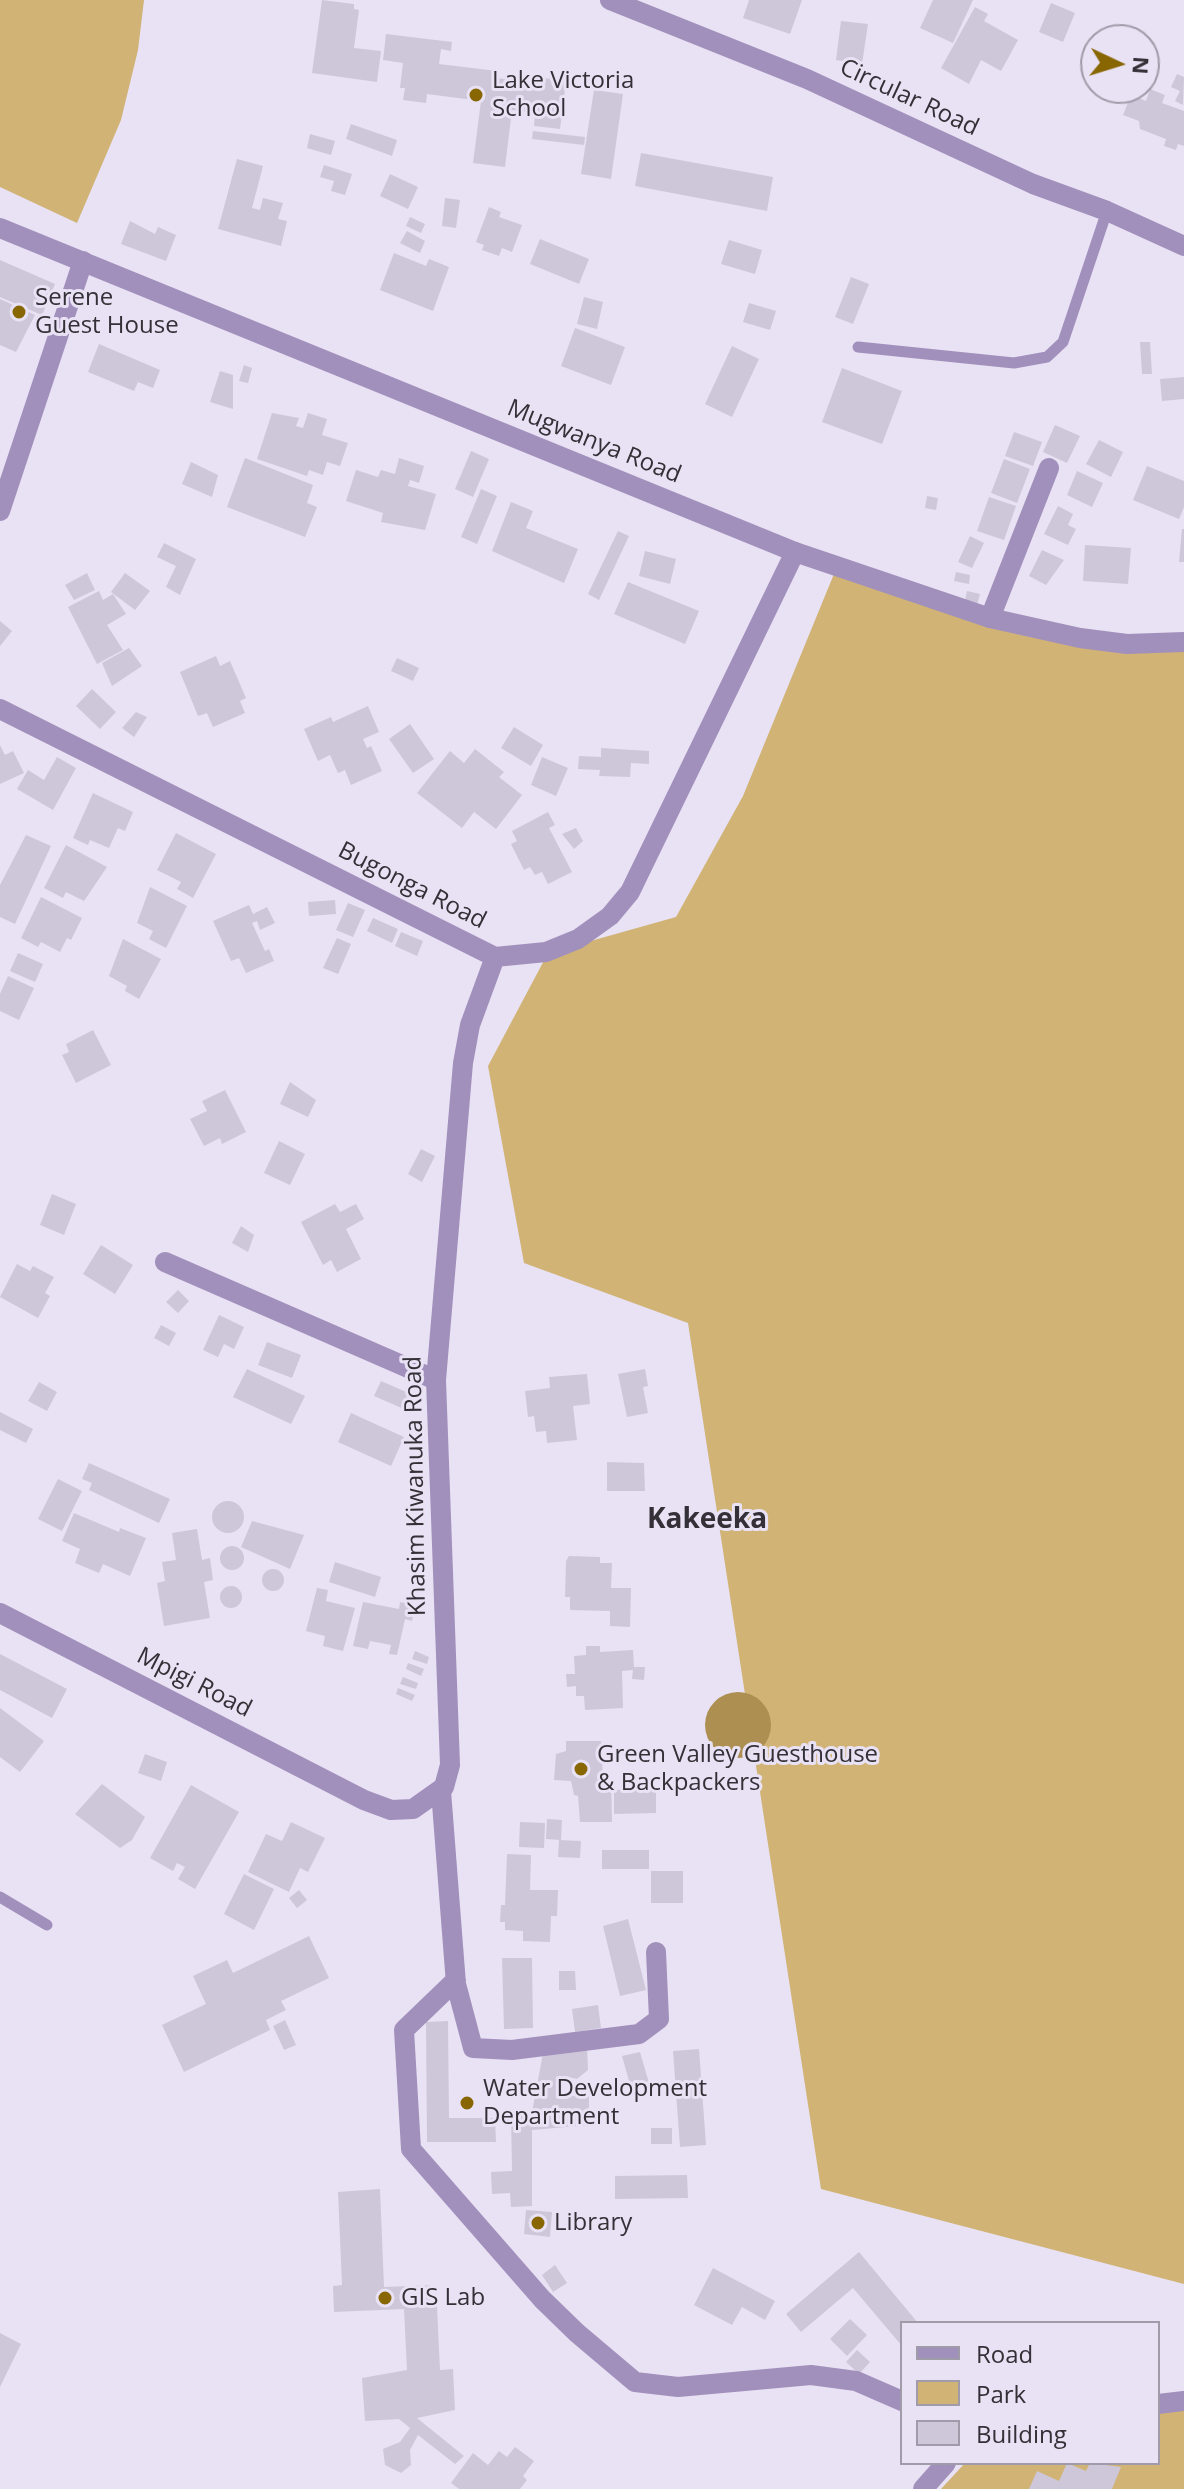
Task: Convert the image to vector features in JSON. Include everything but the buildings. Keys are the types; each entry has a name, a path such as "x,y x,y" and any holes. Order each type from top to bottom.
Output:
{"street":[{"name":"Circular Road","path":"610,0 807,79 1033,184 1107,211 1184,246"},
{"name":"Mugwanya Road","path":"0,228 795,552 990,618 1080,638 1127,644 1184,642"},
{"path":"0,511 83,261"},
{"path":"990,618 1049,468"},
{"name":"Bugonga Road","path":"0,709 495,957 546,952 578,939 610,916 630,892 795,552"},
{"name":"Khasim Kiwanuka Road","path":"495,957 470,1025 463,1063 436,1380 450,1765 441,1791 456,1980 473,2048 512,2050 639,2034 659,2019 656,1952"},
{"path":"165,1262 436,1380"},
{"name":"Mpigi Road","path":"0,1613 364,1800 391,1810 413,1809 441,1791"},
{"path":"456,1980 404,2030 411,2149 542,2299 577,2333 635,2382 678,2387 811,2375 856,2381 900,2400"},
{"path":"1160,2404 1184,2401"},
{"path":"923,2489 944,2465"}],"lane":[{"path":"858,347 1014,363 1047,357 1063,342 1107,211"},
{"path":"0,1897 47,1925"}],"green space":[{"path":"0,0 144,0 138,50 121,120 77,223 0,187"},
{"path":"836,569 942,609 1184,643 1184,2284 821,2189 688,1323 524,1263 488,1066 548,953 676,917 743,796"},
{"path":"1184,2405 1184,2489 941,2489 963,2465 1160,2465 1160,2409"}],"shaded area":[{"path":"731,1692 745,1692 757,1697 766,1706 771,1725 769,1738 762,1749 745,1758 731,1758 719,1753 710,1744 705,1732 705,1718 710,1706 719,1697"}],"place":[{"name":"Lake Victoria School","path":"476,95"},
{"name":"Serene Guest House","path":"19,312"},
{"name":"Green Valley Guesthouse & Backpackers","path":"581,1769"},
{"name":"Water Development Department","path":"467,2103"},
{"name":"Library","path":"538,2223"},
{"name":"GIS Lab","path":"385,2298"}],"district":[{"name":"Kakeeka","path":"707,1520"}]}
